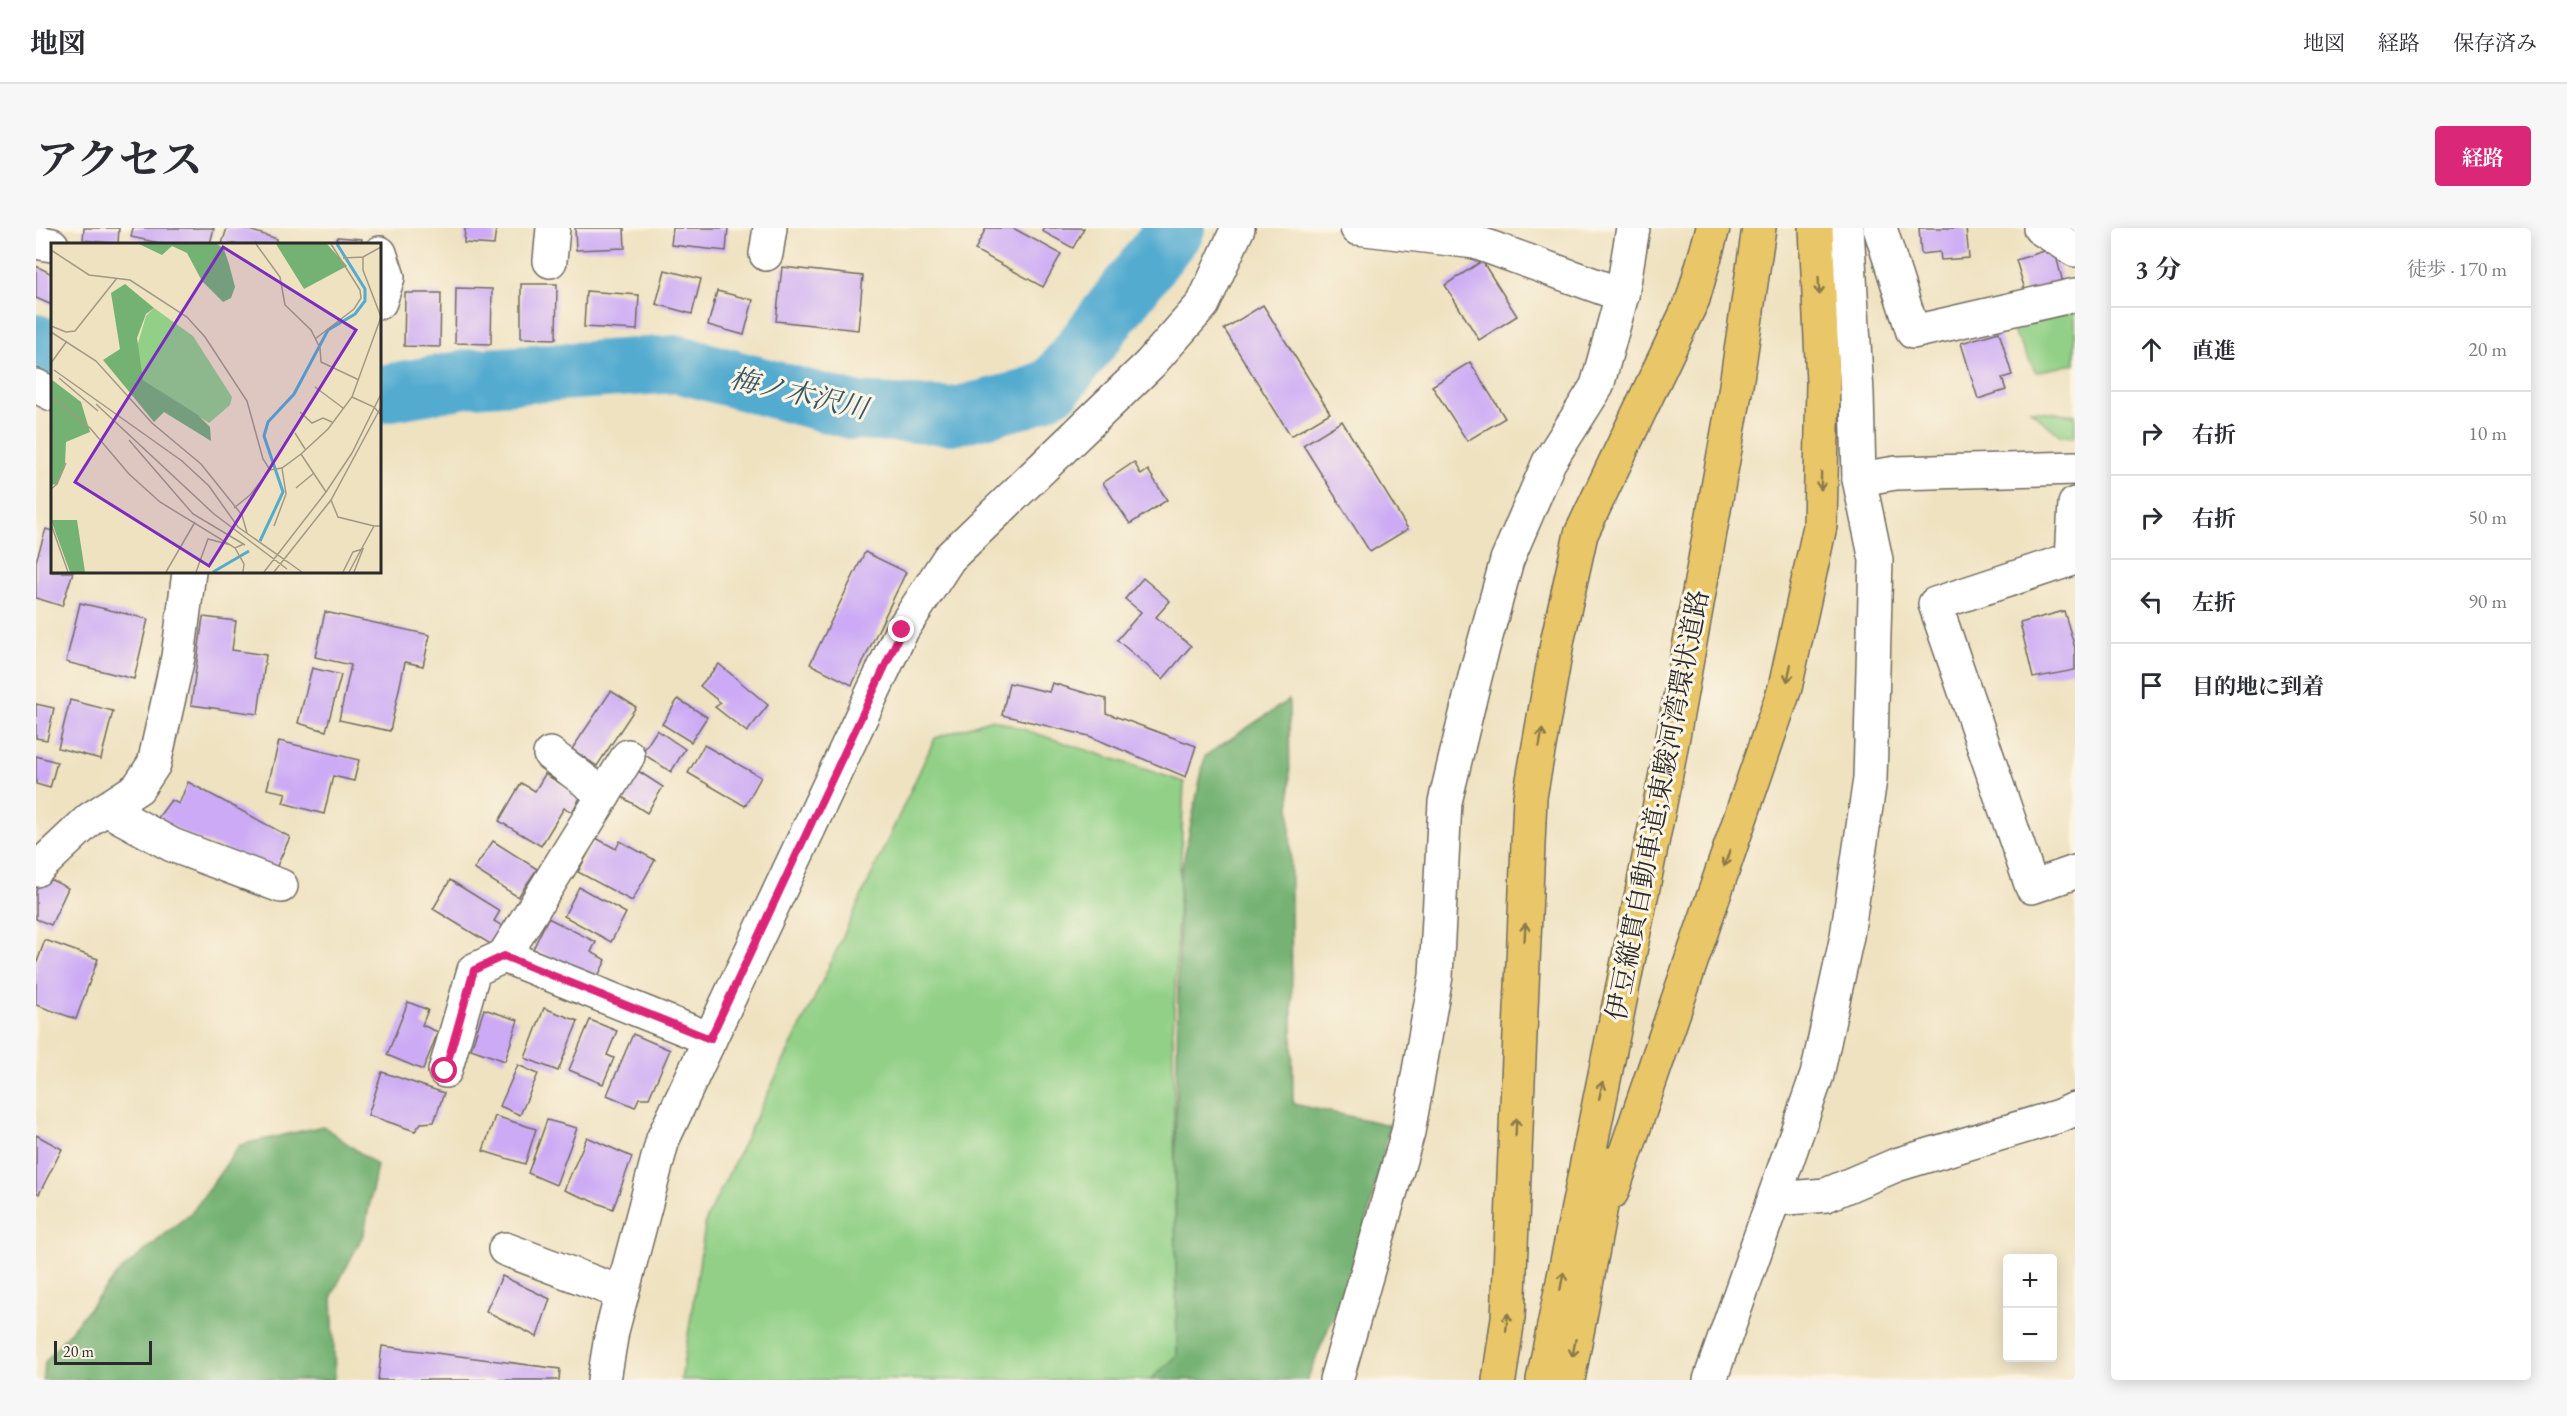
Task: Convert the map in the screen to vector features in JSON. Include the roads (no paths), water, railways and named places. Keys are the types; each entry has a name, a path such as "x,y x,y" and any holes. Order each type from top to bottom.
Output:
{"highway":[{"path":"1499,1380 1508,1318 1530,797 1558,638 1581,534 1693,299 1713,228"},
{"name":"伊豆縦貫自動車道;東駿河湾環状道路","path":"1568,1380 1689,760 1743,401 1759,228"},
{"name":"伊豆縦貫自動車道;東駿河湾環状道路","path":"1543,1380 1779,228"},
{"path":"1591,1253 1788,677 1820,526 1823,383 1816,228"}],"street":[{"path":"370,228 376,243"},
{"path":"550,261 553,228"},
{"path":"604,1380 612,1331 663,1139 902,630 949,558 1150,364 1203,304 1238,228"},
{"path":"1357,228 1475,242 1622,295"},
{"path":"1336,1380 1408,1132 1436,976 1445,802 1476,672 1507,560 1549,462 1597,386 1622,295 1633,228"},
{"path":"1710,1380 1817,1075 1847,936 1870,779 1876,560 1859,479 1857,393 1847,228"},
{"path":"1880,228 1913,332 2075,295"},
{"path":"2040,228 2075,250"},
{"path":"36,242 51,245"},
{"path":"381,256 388,277 381,299"},
{"path":"36,386 51,394"},
{"path":"1859,479 1896,473 2075,468"},
{"path":"2075,504 2072,559 1935,604 2032,887 2075,872"},
{"path":"36,870 82,827 138,788 154,764 178,657 189,573"},
{"path":"550,754 604,795"},
{"path":"445,1071 474,970 504,956 628,756"},
{"path":"106,809 172,845 281,886"},
{"path":"504,956 710,1039"},
{"path":"1775,1198 1826,1195 1896,1165 2059,1116 2075,1109"},
{"path":"504,1249 622,1293"}],"waterway":[{"name":"梅ノ木沢川","path":"381,394 472,378 678,364 854,411 955,416 1024,399 1055,385 1176,228"},
{"name":"梅ノ木沢川","path":"36,343 51,350"}]}
